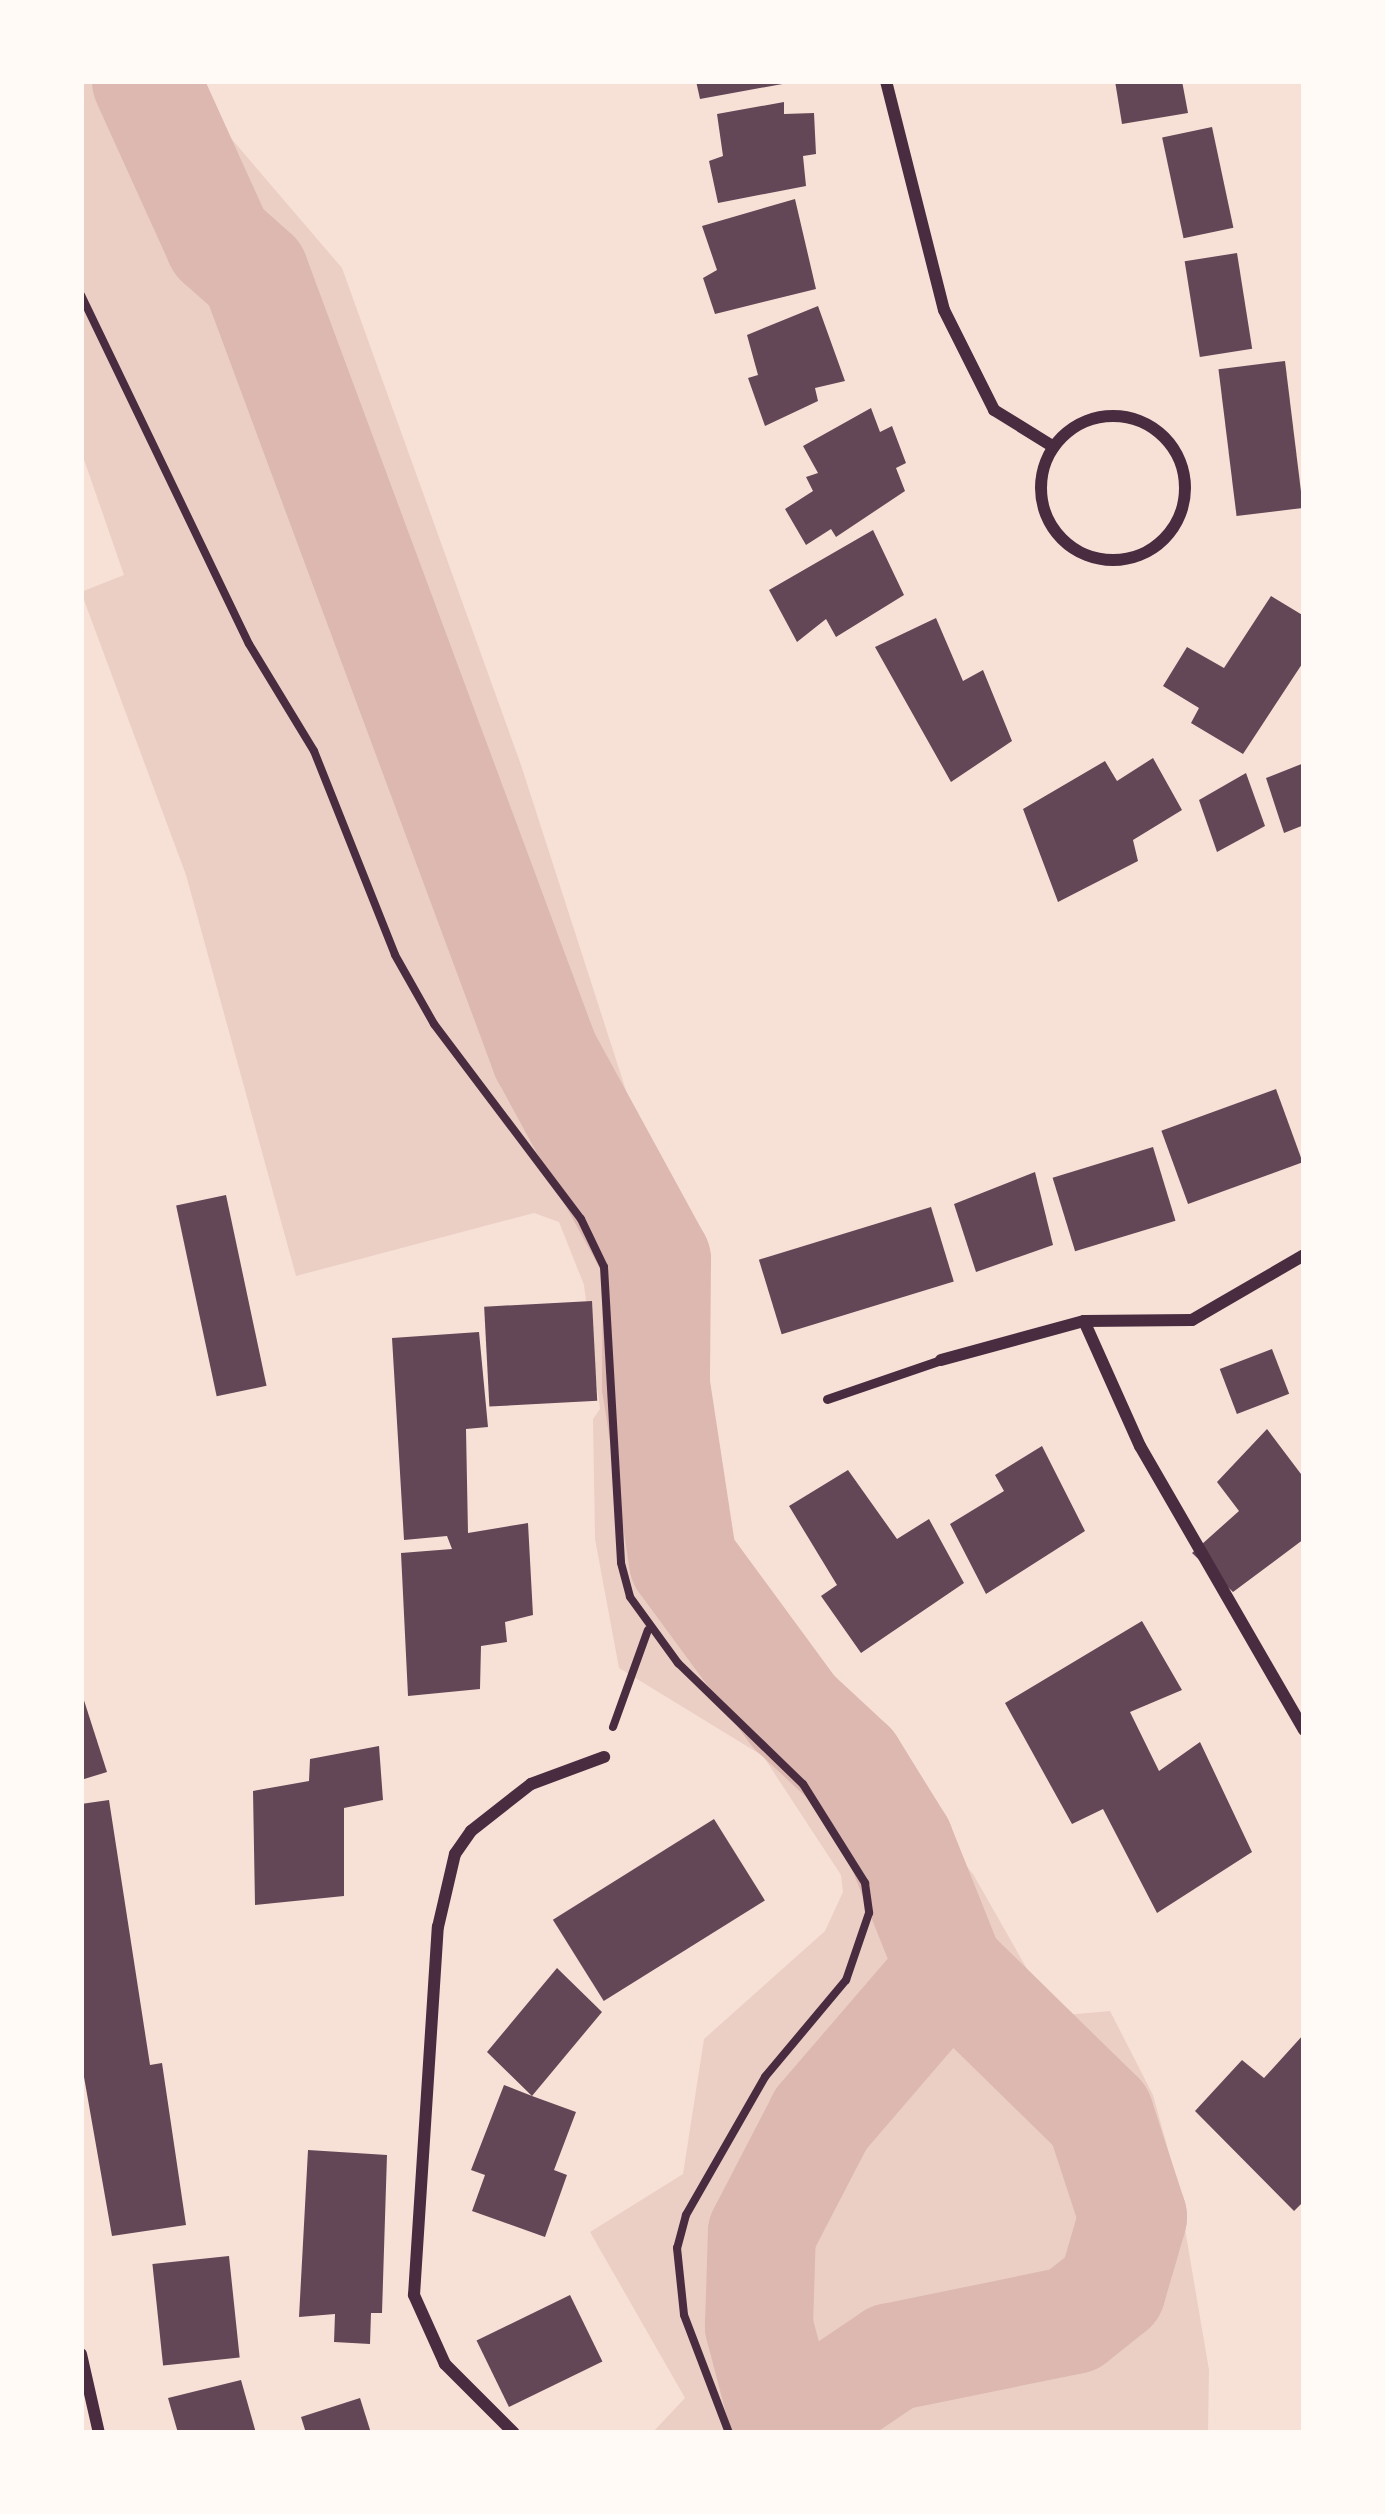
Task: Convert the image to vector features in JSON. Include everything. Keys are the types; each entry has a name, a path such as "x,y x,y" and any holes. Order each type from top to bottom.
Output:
{"street":[{"path":"886,81 944,310 994,410 1054,447"},
{"path":"1100,416 1123,416 1164,437 1184,477 1184,501 1163,541 1121,561 1092,559 1066,544 1040,494 1054,447 1100,416"},
{"path":"941,1360 1084,1321 1192,1320 1304,1256"},
{"path":"1084,1321 1140,1446 1304,1730"},
{"path":"514,2433 445,2364 414,2295 438,1927 455,1854 471,1831 531,1784 604,1757"},
{"path":"81,2354 99,2433"}],"lane":[{"path":"827,1399 941,1360"}],"path":[{"path":"81,296 249,644 314,751 394,955 434,1024 571,1204 604,1267 621,1563 648,1630 803,1784 852,1852 869,1913 846,1980 765,2078 686,2215 677,2248 684,2315 728,2433"},
{"path":"604,1757 648,1630"}],"shaded area":[{"path":"81,81 182,81 342,268 521,765 651,1168 687,1293 704,1502 719,1567 973,1874 1054,2016 1110,2011 1153,2095 1177,2182 1209,2370 1208,2433 652,2433 685,2398 590,2232 683,2174 704,2039 825,1931 843,1892 841,1875 763,1756 619,1668 595,1539 593,1419 600,1409 584,1285 559,1222 534,1213 296,1276 186,875 81,592 124,575 81,451"}],"building":[{"path":"696,81 787,81 788,83 700,99"},
{"path":"1115,81 1182,81 1188,113 1122,124"},
{"path":"784,102 784,114 814,113 816,154 803,156 806,186 718,203 709,161 723,156 717,114"},
{"path":"1212,127 1233,228 1184,238 1162,138"},
{"path":"795,199 816,289 715,314 703,278 717,270 702,226"},
{"path":"1237,253 1252,349 1200,357 1185,261"},
{"path":"818,306 845,381 815,388 818,401 765,426 748,378 758,375 747,335"},
{"path":"1285,361 1303,508 1237,516 1218,369"},
{"path":"871,408 880,432 892,426 906,463 896,468 905,491 836,537 831,529 806,545 785,509 813,491 806,477 818,473 803,446"},
{"path":"873,530 904,595 836,637 826,619 797,642 769,590"},
{"path":"1271,596 1304,616 1304,661 1243,754 1191,723 1199,708 1163,686 1187,647 1224,668"},
{"path":"936,618 963,681 983,670 1012,741 951,782 875,647"},
{"path":"1153,758 1182,810 1133,840 1138,861 1058,902 1023,809 1105,761 1117,781"},
{"path":"1304,763 1304,825 1284,833 1266,778"},
{"path":"1246,773 1265,826 1217,852 1199,800"},
{"path":"1276,1089 1303,1162 1188,1204 1161,1131"},
{"path":"1153,1147 1176,1221 1075,1251 1053,1178"},
{"path":"1035,1172 1053,1245 976,1272 954,1204"},
{"path":"226,1195 267,1386 217,1396 176,1206"},
{"path":"931,1207 954,1282 782,1334 759,1260"},
{"path":"592,1301 597,1401 489,1407 484,1307"},
{"path":"479,1332 488,1427 466,1429 468,1533 528,1523 533,1615 505,1622 507,1642 481,1646 480,1689 408,1696 401,1553 452,1549 447,1536 404,1540 392,1338"},
{"path":"1272,1349 1289,1394 1237,1414 1220,1369"},
{"path":"1267,1429 1304,1478 1304,1539 1233,1592 1192,1553 1239,1511 1217,1482"},
{"path":"1042,1446 1085,1531 986,1594 950,1524 1004,1491 995,1475"},
{"path":"848,1470 897,1539 929,1519 964,1583 861,1653 821,1596 837,1585 789,1506"},
{"path":"1142,1621 1182,1690 1130,1712 1159,1771 1200,1742 1252,1852 1157,1913 1103,1809 1072,1824 1005,1703"},
{"path":"81,1691 107,1772 81,1780"},
{"path":"379,1746 383,1800 344,1808 344,1896 255,1905 253,1791 309,1781 310,1759"},
{"path":"109,1800 150,2065 162,2063 186,2225 112,2236 81,2060 81,1804"},
{"path":"714,1819 765,1900 604,2001 553,1920"},
{"path":"557,1968 602,2012 532,2096 487,2052"},
{"path":"1304,2034 1304,2201 1294,2211 1195,2111 1242,2060 1264,2078"},
{"path":"504,2085 576,2112 554,2170 567,2175 545,2237 472,2211 485,2175 471,2170"},
{"path":"308,2150 387,2155 382,2313 371,2313 370,2344 334,2342 335,2314 299,2317"},
{"path":"229,2256 240,2357 163,2365 152,2264"},
{"path":"570,2295 602,2362 509,2407 477,2341"},
{"path":"241,2380 256,2433 178,2433 168,2398"},
{"path":"360,2398 371,2433 306,2433 301,2417"}],"waterway":[{"path":"146,81 219,242 255,274 545,1055 657,1260 656,1385 683,1561 794,1712 851,1765 900,1844 950,1969 1100,2116 1133,2217 1112,2289 1073,2320 892,2357 831,2398 813,2433"},
{"path":"787,2433 759,2326 762,2233 821,2119 950,1969"}]}
